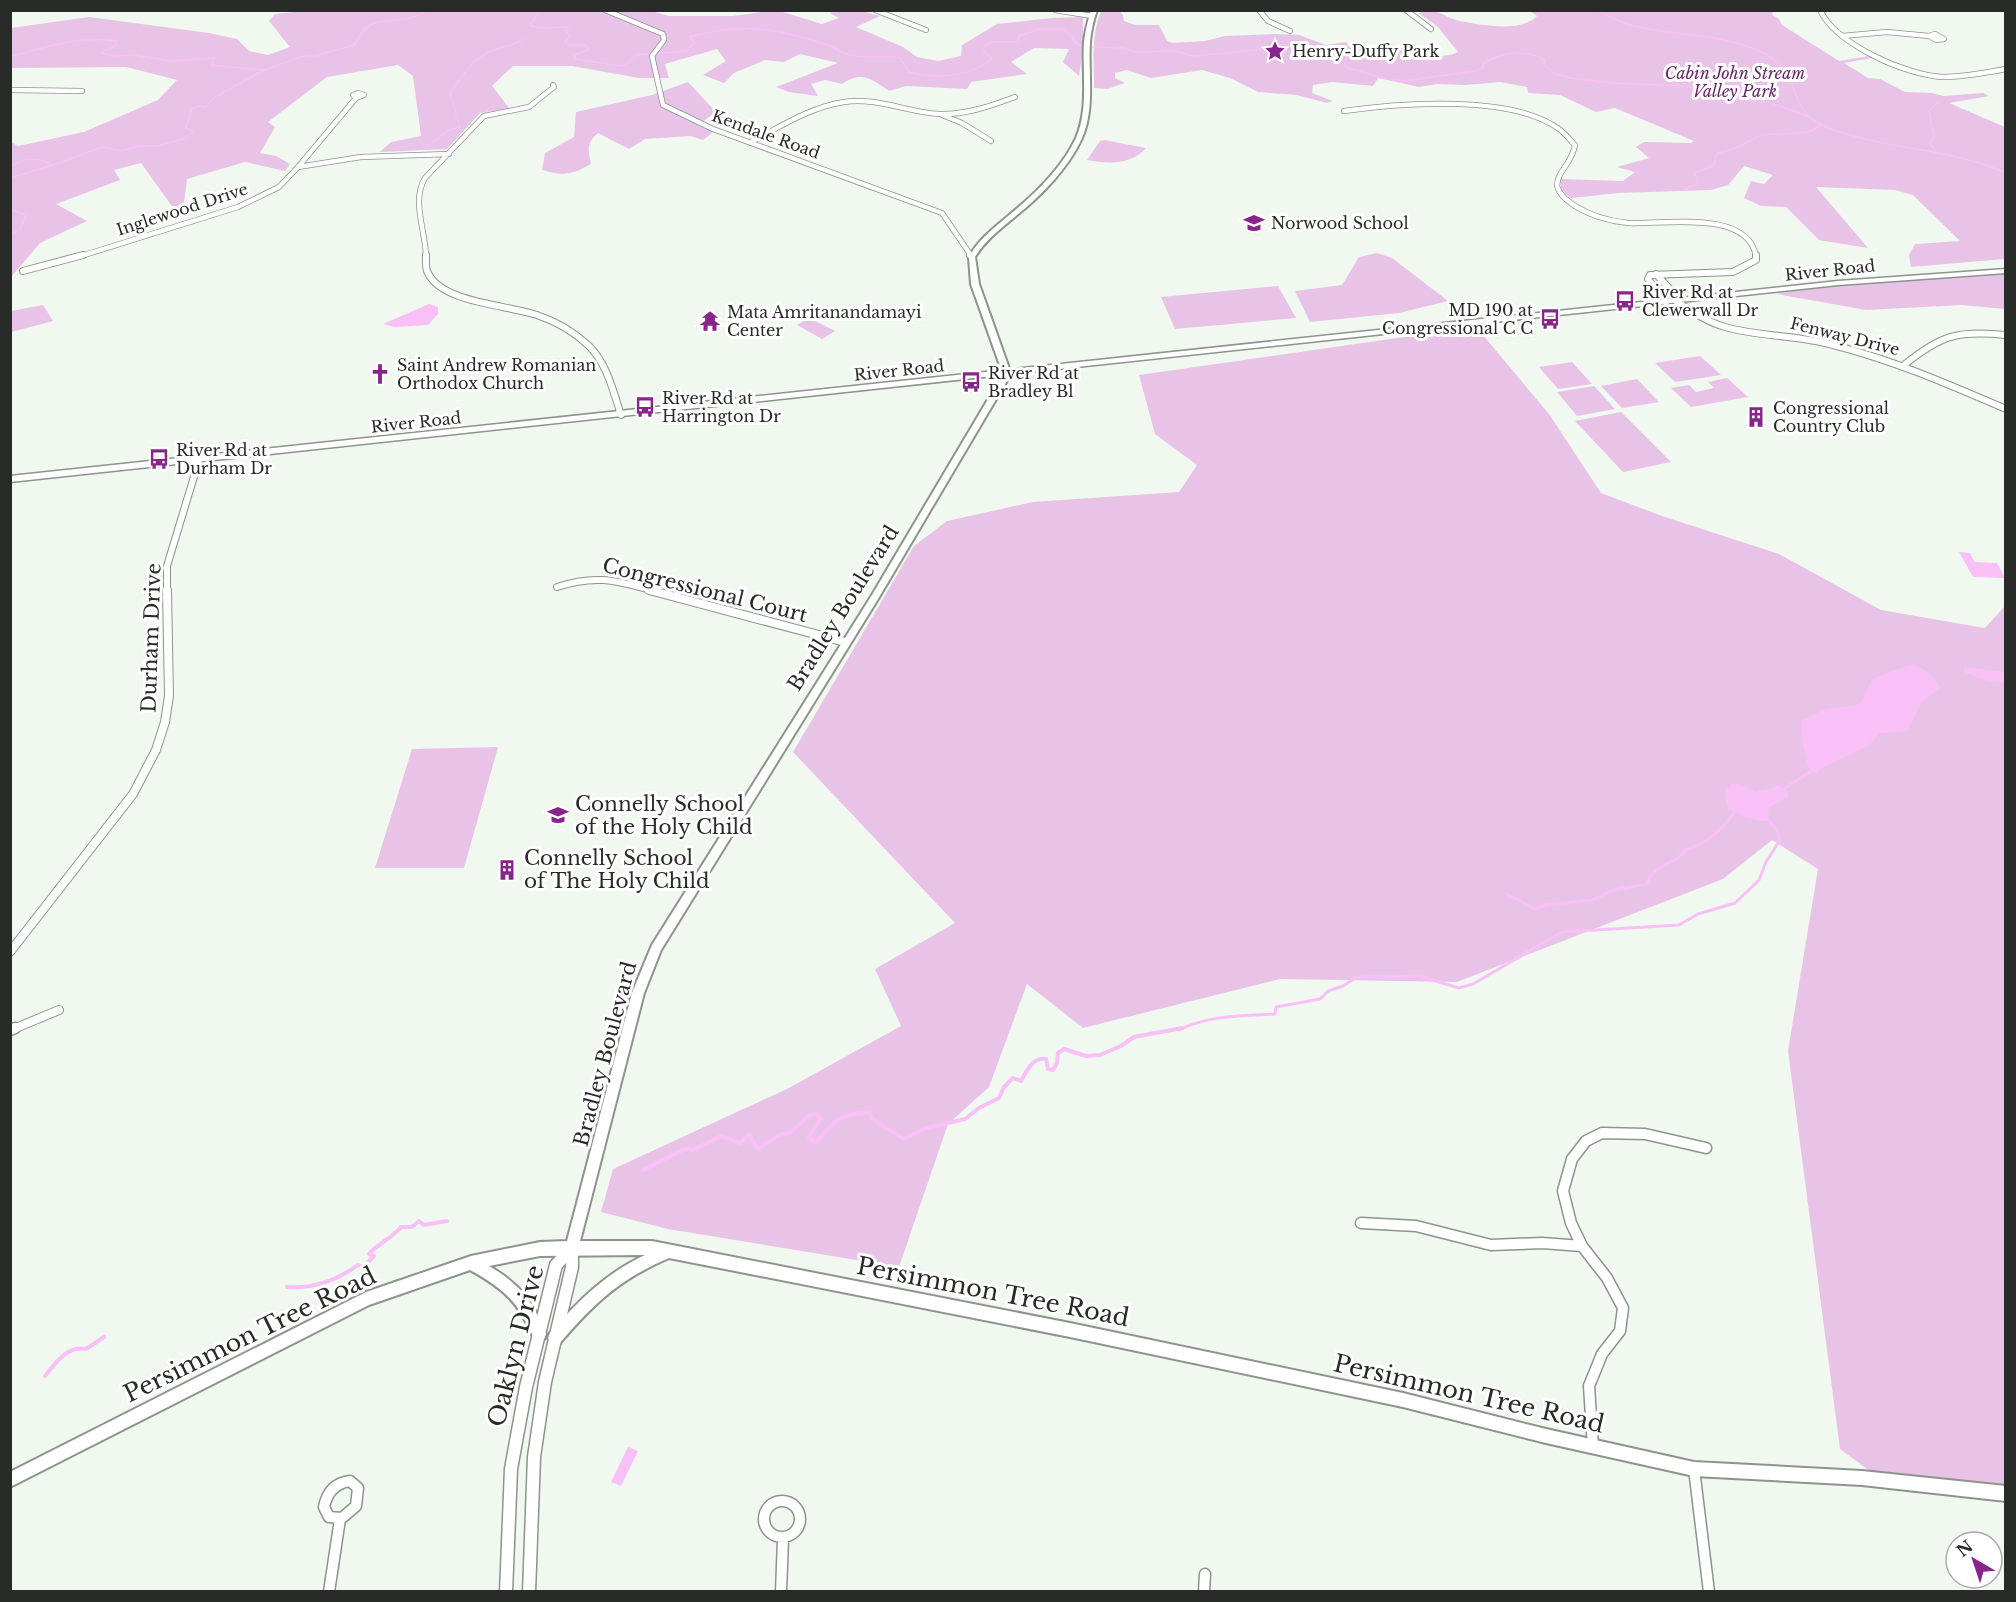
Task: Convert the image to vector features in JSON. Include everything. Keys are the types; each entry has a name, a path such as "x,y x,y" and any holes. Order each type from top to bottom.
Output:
{"main road":[{"path":"1007,374 975,284 972,257 976,248 1018,211 1045,182 1080,136 1085,119 1088,36 1093,13"},
{"name":"River Road","path":"10,479 1893,278 2006,271"},
{"name":"Bradley Boulevard","path":"572,1248 638,993 656,948 908,541 1007,374"},
{"name":"Persimmon Tree Road","path":"10,1480 366,1299 471,1263 540,1250 652,1248 1070,1330 1403,1400 1593,1447 1694,1469 1862,1478 2006,1494"},
{"path":"555,1338 591,1296 634,1265 669,1252"},
{"path":"471,1263 506,1283 525,1304 539,1334"}],"street":[{"name":"Kendale Road","path":"605,10 626,21 660,31 663,34 664,40 653,54 663,105 713,129 942,213 955,231 961,247 972,257"},
{"path":"875,10 926,30"},
{"path":"1055,10 1093,13"},
{"path":"1259,10 1268,21 1290,31"},
{"path":"1406,10 1431,29"},
{"path":"1820,10 1825,24 1842,36 1899,67 1924,75 1960,75 2006,69"},
{"path":"1842,36 1887,32 1929,36"},
{"path":"553,85 554,87 530,108 513,113 484,116 431,170 423,182 420,214 428,275 435,284 451,293 535,314 575,334 591,347 603,364 621,415"},
{"path":"10,90 82,91"},
{"path":"939,114 978,110 1015,97"},
{"name":"Inglewood Drive","path":"23,271 51,265 238,207 279,187 356,98"},
{"path":"751,142 816,109 845,101 871,102 939,114 962,123 991,141"},
{"path":"1344,111 1390,104 1439,104 1495,109 1543,120 1563,131 1575,145 1571,162 1558,177 1556,184 1559,192 1573,206 1598,217 1634,224 1695,220 1716,224 1735,231 1751,242 1756,250 1754,261 1749,266 1735,271 1671,271 1650,275 1648,279 1666,302"},
{"path":"298,167 372,157 449,154"},
{"path":"1656,274 1677,297 1676,301"},
{"name":"Fenway Drive","path":"1676,301 1701,317 1725,327 1814,339 1904,365 2006,409"},
{"path":"1904,365 1933,342 1945,338 1968,333 2006,335"},
{"name":"Durham Drive","path":"10,952 133,794 156,750 165,722 169,696 167,566 199,460"},
{"name":"Congressional Court","path":"557,587 579,580 608,579 845,642"},
{"path":"10,1030 59,1010"},
{"path":"1593,1447 1589,1386 1602,1354 1620,1331 1623,1308 1607,1278 1582,1246 1571,1223 1563,1191 1572,1159 1586,1141 1602,1134 1623,1132 1645,1134 1706,1148"},
{"path":"1361,1223 1416,1226 1491,1245 1542,1243 1582,1246"},
{"name":"Oaklyn Drive","path":"506,1592 511,1469 526,1387 556,1265 572,1248"},
{"name":"Oaklyn Drive","path":"529,1592 534,1457 545,1382 572,1267 572,1248"},
{"path":"1694,1469 1709,1592"},
{"path":"329,1592 340,1519"},
{"path":"781,1592 783,1539"},
{"path":"1203,1592 1205,1574"}],"green space":[{"path":"648,10 669,16 733,16 776,10 822,24 839,18 830,13 843,10 861,11 880,16 856,27 903,47 917,57 938,61 961,56 962,45 997,24 1083,17 1083,48 1079,76 1063,62 1069,49 1034,48 1011,62 1027,74 971,82 967,89 906,86 889,91 872,80 861,77 842,84 825,80 811,84 818,96 789,92 776,87 838,63 800,54 784,62 765,60 734,73 724,83 703,75 726,61 717,49 665,64 669,78 639,78 572,66 513,66 492,86 509,108 480,113 447,149 380,152 391,142 421,136 413,76 398,65 327,77 268,122 275,127 260,153 276,156 290,164 285,171 245,162 187,179 183,211 179,216 141,163 114,170 120,180 56,204 87,221 40,243 11,277 11,142 18,146 84,132 158,100 177,80 126,67 11,68 11,28 89,17 209,33 237,39 249,51 268,55 290,47 269,21 275,14 305,11"},
{"name":"Cabin John Stream Valley Park","path":"1102,11 1119,11 1124,21 1135,25 1159,25 1167,41 1173,43 1205,41 1225,36 1299,35 1326,45 1346,42 1349,47 1372,50 1381,42 1400,46 1412,43 1419,46 1408,50 1433,56 1458,52 1438,27 1419,13 1426,11 1436,12 1460,21 1511,26 1521,25 1537,16 1530,11 1773,11 1772,15 1779,19 1782,25 1839,61 1869,56 1872,58 1844,63 1868,78 1880,79 1905,92 1944,96 1983,93 1989,96 1949,103 2005,127 2005,259 1911,267 1909,255 1915,244 1960,241 1913,195 1895,190 1816,187 1868,248 1819,240 1786,207 1761,206 1744,198 1751,181 1764,184 1773,175 1744,166 1728,185 1711,190 1619,193 1571,198 1561,190 1560,179 1623,181 1635,172 1617,167 1649,158 1636,147 1644,142 1691,143 1694,141 1615,108 1596,112 1560,95 1528,93 1527,87 1500,82 1466,85 1437,84 1419,87 1378,78 1373,86 1332,82 1313,85 1312,93 1333,101 1327,103 1297,95 1258,92 1230,78 1202,70 1151,78 1127,70 1115,73 1115,78 1125,83 1107,89 1094,88 1096,27"},
{"path":"688,82 716,112 698,125 713,132 703,140 690,136 645,139 629,149 598,133 591,140 589,147 591,164 567,173 542,170 545,153 574,137 576,112 652,95"},
{"path":"1100,141 1146,148 1134,158 1119,162 1087,160"},
{"path":"1377,253 1392,258 1448,301 1399,313 1310,322 1295,291 1342,285 1359,257"},
{"path":"2005,271 2005,309 1962,305 1866,310 1776,294 1838,283"},
{"path":"1278,286 1296,318 1175,329 1161,297"},
{"path":"43,305 53,321 11,332 11,311"},
{"path":"809,318 835,331 822,339 797,325"},
{"path":"1482,334 1549,414 1601,493 1662,516 1779,554 1881,610 1985,628 2005,606 2005,1488 1874,1474 1840,1449 1788,1051 1818,869 1772,840 1723,879 1457,982 1280,979 1083,1028 1027,984 989,1087 948,1124 899,1267 668,1229 601,1212 613,1169 787,1089 901,1026 875,969 955,923 793,752 914,546 947,521 1033,502 1179,492 1197,465 1155,434 1139,375 1404,337"},
{"path":"1700,356 1721,375 1675,382 1655,363"},
{"path":"1572,362 1592,384 1558,389 1539,367"},
{"path":"1727,378 1748,397 1691,407 1671,388 1689,385 1696,392 1714,388 1708,382"},
{"path":"1637,379 1659,402 1622,408 1601,386"},
{"path":"1594,386 1615,409 1577,416 1557,392"},
{"path":"1621,412 1671,462 1623,472 1575,421"},
{"path":"498,747 464,868 375,868 412,749"}],"shaded area":[{"path":"429,304 438,307 438,314 428,325 394,327 383,324"},
{"path":"1959,552 1970,553 1975,562 1997,563 2005,578 1973,577"},
{"path":"1912,664 1929,674 1940,689 1922,701 1908,731 1880,733 1868,746 1821,768 1816,773 1809,770 1801,734 1802,720 1826,709 1858,705 1872,679"},
{"path":"1965,667 2005,672 2005,683 1985,680 1964,672"},
{"path":"1731,784 1740,784 1756,792 1779,786 1788,792 1788,797 1768,808 1769,821 1752,819 1736,813 1727,806 1725,792"},
{"path":"628,1447 638,1451 621,1486 611,1482"}],"waterway":[{"path":"53,165 102,147 122,151 138,146 157,146 186,138 193,131 186,128 192,109 200,106 206,107 212,99 264,70 304,56 315,56 354,45 371,25 420,15 426,10"},
{"path":"536,10 539,13 530,25 540,28 569,27 565,30 570,36 565,42 568,45 585,45 589,49 574,55 576,59 620,66 636,55 687,51 694,43 690,37 708,32 742,28 790,34 856,56 900,58 909,72 942,76 973,70 992,59 984,51 984,46 990,42 1018,42 1019,36 1039,29 1064,29 1078,45 1082,46"},
{"path":"1597,10 1630,25 1731,41 1764,53 1786,72 1805,112 1814,121 1829,128 1873,141 1963,159 2006,173"},
{"path":"427,147 449,130 460,127 450,93 471,65 488,52 515,44 523,39"},
{"path":"10,53 13,56 64,43 104,40 117,41 115,46 102,53 114,56 135,55 171,61 214,58 211,65 262,70"},
{"path":"1093,47 1123,48 1136,52 1175,51 1193,56 1289,47 1303,49 1316,58 1336,52 1348,56 1344,65 1348,68 1387,79 1404,81 1475,71 1497,57 1522,53 1545,60 1544,65 1554,73 1570,78 1611,83 1687,86 1727,99 1768,102 1807,116"},
{"path":"1936,151 1930,144 1934,137 1929,111 1939,102"},
{"path":"1684,190 1698,183 1695,173 1714,165 1716,154 1738,147 1761,135 1809,132 1821,125"},
{"path":"10,167 31,159 53,165"},
{"path":"10,178 53,165"},
{"path":"10,209 26,215 21,228 10,235"},
{"path":"1784,789 1811,771"},
{"path":"1507,894 1535,909 1546,905 1592,900 1613,890 1647,884 1650,877 1660,868 1677,859 1685,850 1713,836 1734,812"},
{"path":"1179,1030 1202,1021 1275,1014 1276,1007 1320,999 1328,991 1343,986 1357,977 1419,976 1459,988 1473,984 1562,932 1679,925 1698,914 1735,903 1759,880 1766,862 1780,840 1777,830 1769,821"},
{"path":"643,1170 685,1149 693,1150 721,1136 740,1143 749,1134 758,1149 779,1135 791,1132 809,1115 816,1113 820,1119 809,1137 815,1143 838,1120 870,1112 872,1119 904,1139 926,1128 965,1119 979,1108 999,1098 1004,1087 1013,1078 1021,1081 1030,1066 1037,1060 1046,1059 1048,1069 1053,1070 1057,1063 1058,1053 1064,1049 1086,1056 1100,1055 1121,1046 1134,1037 1182,1028"},
{"path":"287,1287 316,1285 333,1280 358,1265 363,1267 374,1256 369,1254 401,1227 412,1227 419,1221 424,1225 447,1221"},
{"path":"45,1376 68,1352 79,1348 86,1349 104,1337"}],"place":[{"name":"Henry-Duffy Park","path":"1275,51"},
{"name":"Norwood School","path":"1254,223"},
{"name":"River Rd at Clewerwall Dr","path":"1625,301"},
{"name":"MD 190 at Congressional C C","path":"1550,319"},
{"name":"Mata Amritanandamayi Center","path":"710,321"},
{"name":"Saint Andrew Romanian Orthodox Church","path":"380,374"},
{"name":"River Rd at Bradley Bl","path":"971,382"},
{"name":"River Rd at Harrington Dr","path":"645,407"},
{"name":"Congressional Country Club","path":"1756,417"},
{"name":"River Rd at Durham Dr","path":"159,459"},
{"name":"Connelly School of the Holy Child","path":"558,815"},
{"name":"Connelly School of The Holy Child","path":"507,870"}]}
